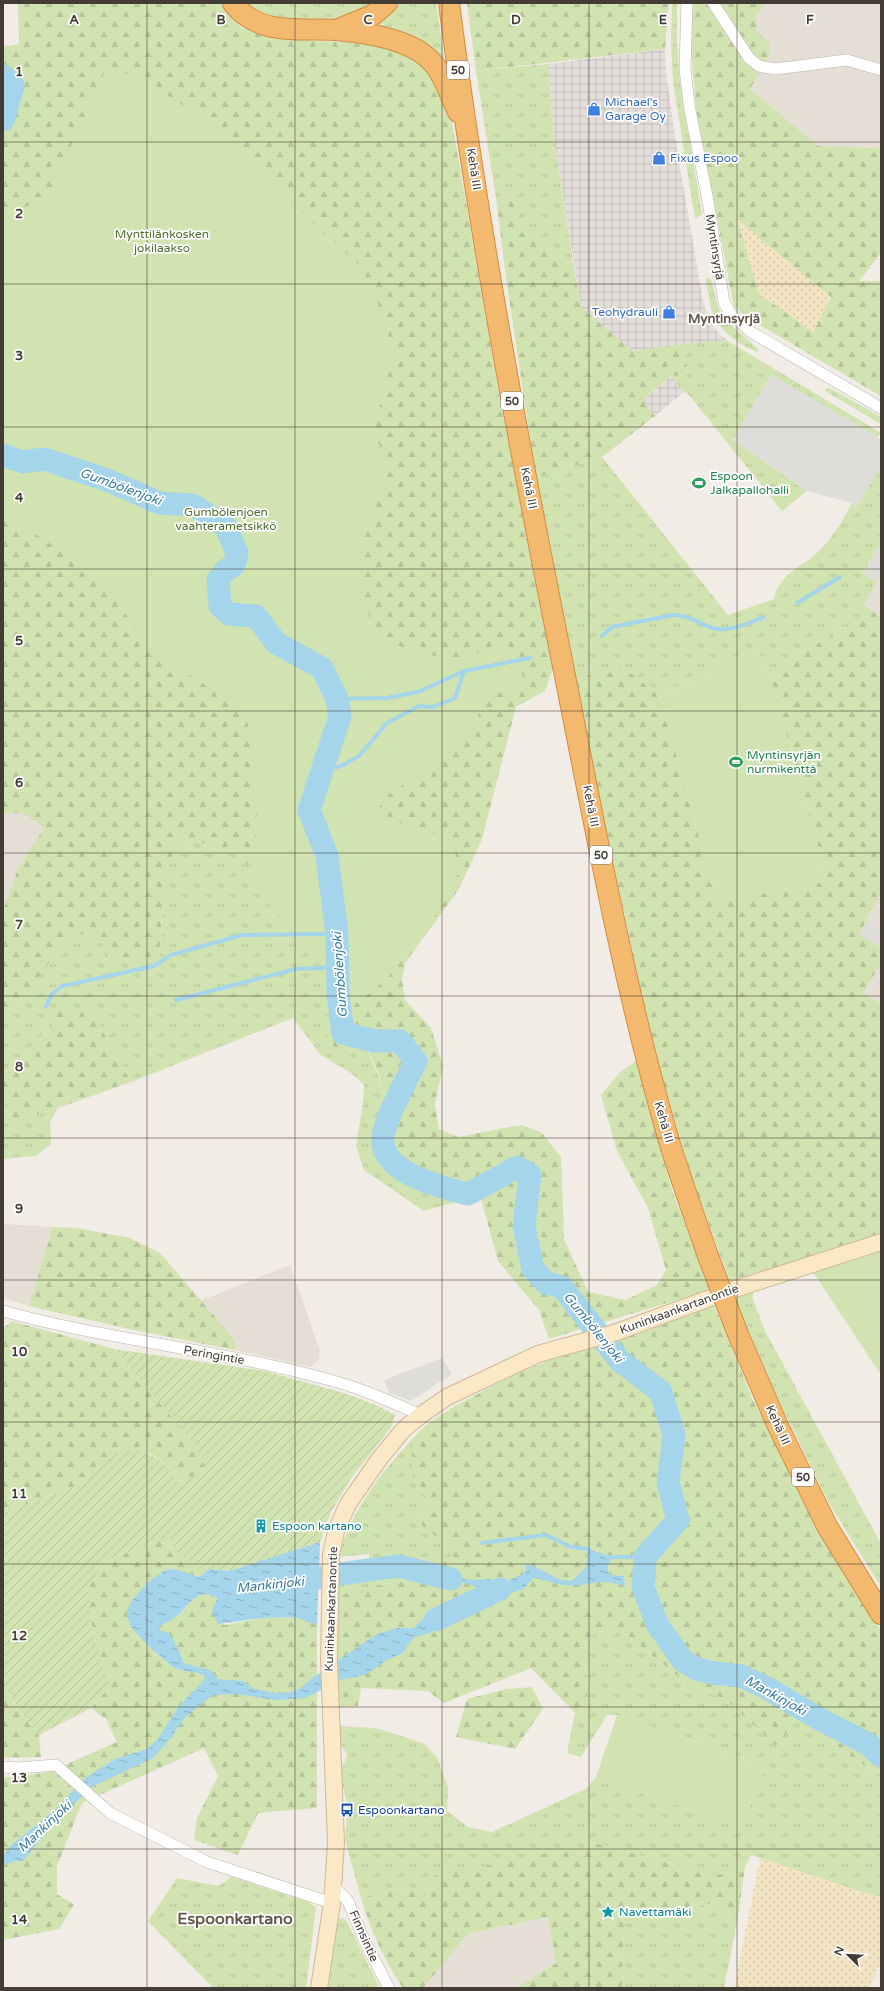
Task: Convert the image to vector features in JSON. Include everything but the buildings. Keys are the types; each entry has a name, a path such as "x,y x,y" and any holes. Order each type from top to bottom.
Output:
{"highway":[{"path":"233,3 240,11 252,20 280,30 336,30 400,41 414,47 429,59 440,72 469,136"},
{"path":"336,30 373,14 388,3"},
{"name":"Kehä III","path":"449,3 458,75 510,389 538,542 612,907 641,1038 664,1124 676,1165 708,1256 738,1334 777,1424 827,1526 881,1614"}],"street":[{"name":"Myntinsyrjä","path":"687,3 685,68 689,105 708,201 724,302 730,313 751,332 881,408"},
{"path":"713,3 749,58 759,66 775,69 847,60 881,70"},
{"name":"Kuninkaankartanontie","path":"319,1988 333,1895 336,1843 329,1660 331,1555 336,1531 348,1504 380,1458 404,1429 447,1397 538,1354 614,1333 735,1289 881,1242"},
{"name":"Peringintie","path":"3,1311 158,1345 242,1359 331,1380 421,1415"},
{"path":"3,1767 18,1768 56,1765 110,1813 207,1862 333,1895"},
{"name":"Finnsintie","path":"333,1895 348,1901 364,1940 389,1988"}],"shaded area":[{"path":"694,3 881,3 881,148 818,146 690,39"},
{"path":"665,49 666,72 676,144 703,302 708,317 715,329 726,340 633,351 581,307 554,137 548,64"},
{"path":"771,375 881,439 881,465 857,507 852,503 807,491 733,440"},
{"path":"671,376 684,392 655,416 642,400"},
{"path":"881,543 881,584 863,574"},
{"path":"877,582 881,584 881,617 864,605"},
{"path":"23,813 44,828 18,869 3,910 3,814"},
{"path":"881,893 881,947 862,928"},
{"path":"866,922 881,930 881,947 859,935"},
{"path":"881,963 881,1003 863,993"},
{"path":"3,1224 53,1227 29,1306 3,1298"},
{"path":"290,1265 320,1351 319,1359 311,1367 235,1350 235,1340 200,1301"},
{"path":"442,1358 452,1374 411,1401 389,1393 384,1380"},
{"path":"548,1917 556,1963 516,1988 423,1988 468,1934"}],"green space":[{"name":"Mynttilänkosken jokilaakso","path":"18,3 220,3 241,28 280,39 363,43 413,56 438,84 452,122 501,405 553,669 545,691 516,707 482,839 459,889 405,963 402,980 405,1000 431,1028 443,1066 435,1103 439,1129 458,1137 521,1125 541,1132 561,1157 564,1239 588,1292 625,1300 657,1285 666,1270 648,1208 617,1151 601,1095 620,1072 636,1061 672,1190 710,1290 549,1339 539,1310 498,1261 480,1195 435,1180 422,1174 402,1162 396,1155 392,1148 388,1132 382,1084 367,1046 340,1054 326,1036 343,1020 342,984 322,942 236,852 181,838 165,872 159,959 107,963 102,942 74,931 3,1023 3,910 18,869 44,828 23,813 3,814 3,47 19,44"},
{"path":"247,3 375,3 341,19 332,21 306,22 278,18 265,14"},
{"path":"397,3 436,3 446,69 359,29 393,8"},
{"path":"467,3 669,3 665,49 476,71"},
{"path":"672,3 677,3 677,43 680,83 702,214 695,219 673,82 671,42"},
{"path":"694,3 767,3 764,4 756,16 757,32 770,43 770,54 750,89 818,146 881,148 881,253 859,281 881,281 881,396 758,324 734,307 696,109 690,39"},
{"name":"Gumbölenjoen vaahterametsikkö","path":"106,64 156,88 195,113 361,267 377,300 394,351 373,432 390,468 363,541 365,599 373,631 390,643 424,654 454,659 492,650 516,647 526,691 497,693 481,706 475,725 465,745 389,794 379,808 385,820 415,826 440,835 455,850 458,874 432,922 387,979 354,1005 246,877 255,856 257,810 246,709 189,675 145,639 96,576 30,530 3,516 3,211 52,201 59,170 101,85"},
{"path":"548,64 554,137 574,268 527,231 513,195 496,198 476,71"},
{"path":"513,195 527,231 574,268 581,307 633,351 684,344 688,375 671,376 642,400 655,416 602,457 536,478 506,278 496,198"},
{"path":"707,277 711,280 719,310 725,319 758,349 758,352 744,346 724,331 719,325 711,308 706,281"},
{"path":"726,340 881,433 877,437 771,375 733,440 807,491 782,511 690,396 684,392 671,376 688,375 684,344"},
{"path":"827,388 881,417 881,424 825,391"},
{"path":"602,457 728,615 774,599 781,582 786,576 820,550 829,540 852,503 857,507 881,465 881,543 863,573 877,582 864,605 874,612 797,655 792,667 771,680 766,660 751,649 660,695 621,666 574,680 536,478"},
{"path":"874,612 881,617 881,893 859,934 881,947 881,963 863,993 881,1003 881,1233 730,1281 692,1178 651,1039 574,680 621,666 660,695 717,902 828,881 771,680 792,667 797,655"},
{"name":"Myntinsyrjän nurmikenttä","path":"751,649 766,660 828,881 717,902 660,695"},
{"path":"181,838 236,852 322,942 342,984 343,1020 366,1046 383,1088 389,1134 415,1170 458,1188 480,1195 424,1211 364,1170 356,1146 363,1103 364,1085 351,1073 321,1055 293,1018 131,1082 94,1015 52,1026 3,1074 3,1023 74,930 102,942 159,959 165,872"},
{"path":"60,1008 94,1015 131,1082 58,1108 13,1121 3,1095 3,1074 52,1026"},
{"path":"3,1095 13,1121 58,1108 50,1122 51,1144 36,1156 3,1159"},
{"path":"53,1227 77,1228 130,1238 160,1253 235,1340 235,1350 129,1329 29,1306"},
{"path":"881,1251 881,1375 813,1272"},
{"path":"753,1291 753,1300 764,1329 881,1544 881,1587 829,1503 779,1401 734,1296"},
{"path":"713,1302 752,1398 789,1471 862,1601 881,1630 881,1774 871,1770 838,1748 823,1725 798,1713 787,1734 776,1746 728,1701 684,1681 620,1630 595,1632 580,1650 589,1685 585,1710 575,1713 531,1668 444,1703 428,1691 361,1688 358,1706 339,1707 334,1596 406,1579 416,1558 450,1561 451,1543 423,1530 421,1516 427,1508 428,1498 420,1491 416,1484 412,1468 412,1451 414,1442 421,1430 453,1407 502,1381 561,1355"},
{"path":"11,1321 114,1349 196,1446 207,1469 178,1483 165,1465 148,1452 92,1472 85,1483 3,1513 3,1329"},
{"path":"114,1349 265,1371 347,1394 378,1406 395,1415 392,1426 351,1478 331,1512 320,1542 229,1571 209,1569 188,1561 176,1550 170,1536 105,1561 88,1586 92,1631 110,1686 91,1708 39,1735 18,1709 3,1683 3,1513 85,1483 102,1461 116,1454 127,1451 148,1453 156,1458 165,1464 178,1483 206,1469 196,1446"},
{"path":"420,1431 413,1446 419,1490 428,1498 427,1508 421,1516 451,1543 450,1561 416,1558 406,1579 334,1596 341,1583 372,1580 369,1554 338,1557 352,1521 371,1489 382,1474"},
{"path":"170,1536 177,1549 185,1558 195,1564 209,1569 199,1577 170,1569 161,1572 133,1601 132,1628 161,1658 183,1667 182,1657 158,1626 174,1618 195,1598 205,1594 211,1595 217,1599 214,1607 224,1625 262,1618 296,1617 317,1625 317,1808 258,1813 238,1855 194,1840 197,1818 218,1776 204,1748 82,1803 57,1866 57,1894 74,1905 59,1929 3,1940 3,1778 49,1772 117,1742 106,1719 91,1708 110,1686 92,1631 88,1586 105,1561"},
{"path":"620,1630 684,1681 728,1701 776,1746 787,1734 798,1713 823,1725 838,1748 871,1770 881,1774 881,1896 874,1896 751,1855 745,1867 731,1872 715,1875 598,1844 424,1896 404,1887 361,1898 345,1839 348,1807 339,1772 344,1764 347,1754 337,1739 336,1726 376,1728 423,1743 437,1757 448,1787 447,1811 468,1827 492,1832 586,1789 596,1777 742,1827 765,1765 617,1715 607,1715 581,1757 567,1753 575,1713 585,1710 589,1685 580,1650 595,1632"},
{"path":"3,1683 18,1709 39,1735 41,1757 3,1758"},
{"path":"532,1687 543,1709 515,1749 456,1737 467,1699 507,1689"},
{"path":"617,1715 765,1765 742,1827 596,1777"},
{"path":"598,1844 715,1875 731,1872 745,1867 738,1917 712,1903 624,1924 622,1988 516,1988 556,1963 548,1917 468,1934 423,1988 403,1988 379,1945 361,1898 404,1887 424,1896 434,1876"},
{"path":"232,1877 309,1902 316,1908 306,1988 213,1988 148,1921 177,1878 218,1886"},
{"path":"712,1903 738,1917 724,1988 622,1988 624,1924"},
{"path":"341,1918 346,1920 380,1988 326,1988 337,1921"}],"sand":[{"path":"737,219 831,297 813,332 759,294"},
{"path":"760,1858 874,1896 881,1896 881,1963 869,1988 734,1988"}],"water":[{"path":"320,1542 317,1625 295,1617 262,1618 218,1624 212,1611 217,1599 211,1595 205,1594 195,1598 176,1617 159,1626 160,1630 170,1634 182,1657 183,1663 210,1670 218,1679 243,1681 254,1689 277,1693 291,1692 299,1689 312,1678 377,1634 397,1628 413,1628 437,1608 449,1604 457,1604 465,1607 470,1604 481,1590 476,1586 456,1581 401,1575 401,1572 403,1571 431,1572 472,1580 488,1579 505,1583 510,1579 524,1573 526,1571 526,1565 529,1564 561,1580 572,1581 586,1568 588,1549 612,1557 607,1568 610,1575 624,1576 625,1586 607,1582 564,1585 534,1578 522,1590 494,1597 470,1611 446,1621 430,1633 415,1637 403,1653 385,1661 368,1673 361,1676 343,1679 305,1698 275,1700 236,1694 213,1695 183,1720 171,1738 153,1758 94,1786 56,1820 23,1861 16,1861 3,1865 3,1856 11,1845 56,1809 85,1778 115,1759 147,1749 157,1740 179,1706 205,1679 204,1675 175,1668 153,1650 132,1628 127,1613 128,1608 130,1603 146,1585 159,1574 170,1569 199,1577 209,1569 229,1571"}],"waterway":[{"name":"Gumbölenjoki","path":"3,76 13,86 3,120"},
{"name":"Gumbölenjoki","path":"3,455 23,462 44,459 110,481 159,503 193,505 226,527 237,553 234,565 225,571 218,580 220,606 229,614 256,616 276,643 322,668 337,699 340,716 309,810 327,856 337,934 338,994 343,1033 374,1041 400,1041 416,1061 388,1120 383,1137 384,1150 391,1160 415,1177 444,1188 468,1194 517,1167 530,1175 524,1226 533,1269 546,1283 562,1287 619,1360 661,1392 674,1435 668,1482 678,1520 645,1557 643,1587 657,1624 683,1661 697,1669 714,1673 741,1676 767,1688 821,1720 868,1744 881,1756"},
{"path":"797,603 840,577"},
{"path":"602,636 612,627 673,615 688,618 718,629 738,627 764,617"},
{"path":"337,699 386,698 418,692 464,671 530,658"},
{"path":"321,772 343,765 359,756 387,723 419,706 433,707 455,698 464,671"},
{"path":"46,1006 52,994 62,986 154,966 171,955 242,935 337,934"},
{"path":"176,1000 296,969 337,967"},
{"path":"482,1543 546,1535 571,1547 588,1549 592,1553"},
{"path":"607,1557 645,1557"},
{"name":"Mankinjoki","path":"287,1584 340,1574 398,1566 451,1579"},
{"name":"Mankinjoki","path":"435,1620 500,1589"}],"place":[{"name":"Michael's Garage Oy","path":"594,109"},
{"name":"Fixus Espoo","path":"659,158"},
{"name":"Teohydrauli","path":"669,312"},
{"name":"Espoon Jalkapallohalli","path":"699,483"},
{"name":"Myntinsyrjän nurmikenttä","path":"736,762"},
{"name":"Espoon kartano","path":"261,1526"},
{"name":"Espoonkartano","path":"347,1810"},
{"name":"Navettamäki","path":"608,1912"}],"district":[{"name":"Myntinsyrjä","path":"724,318"},
{"name":"Espoonkartano","path":"235,1918"}]}
